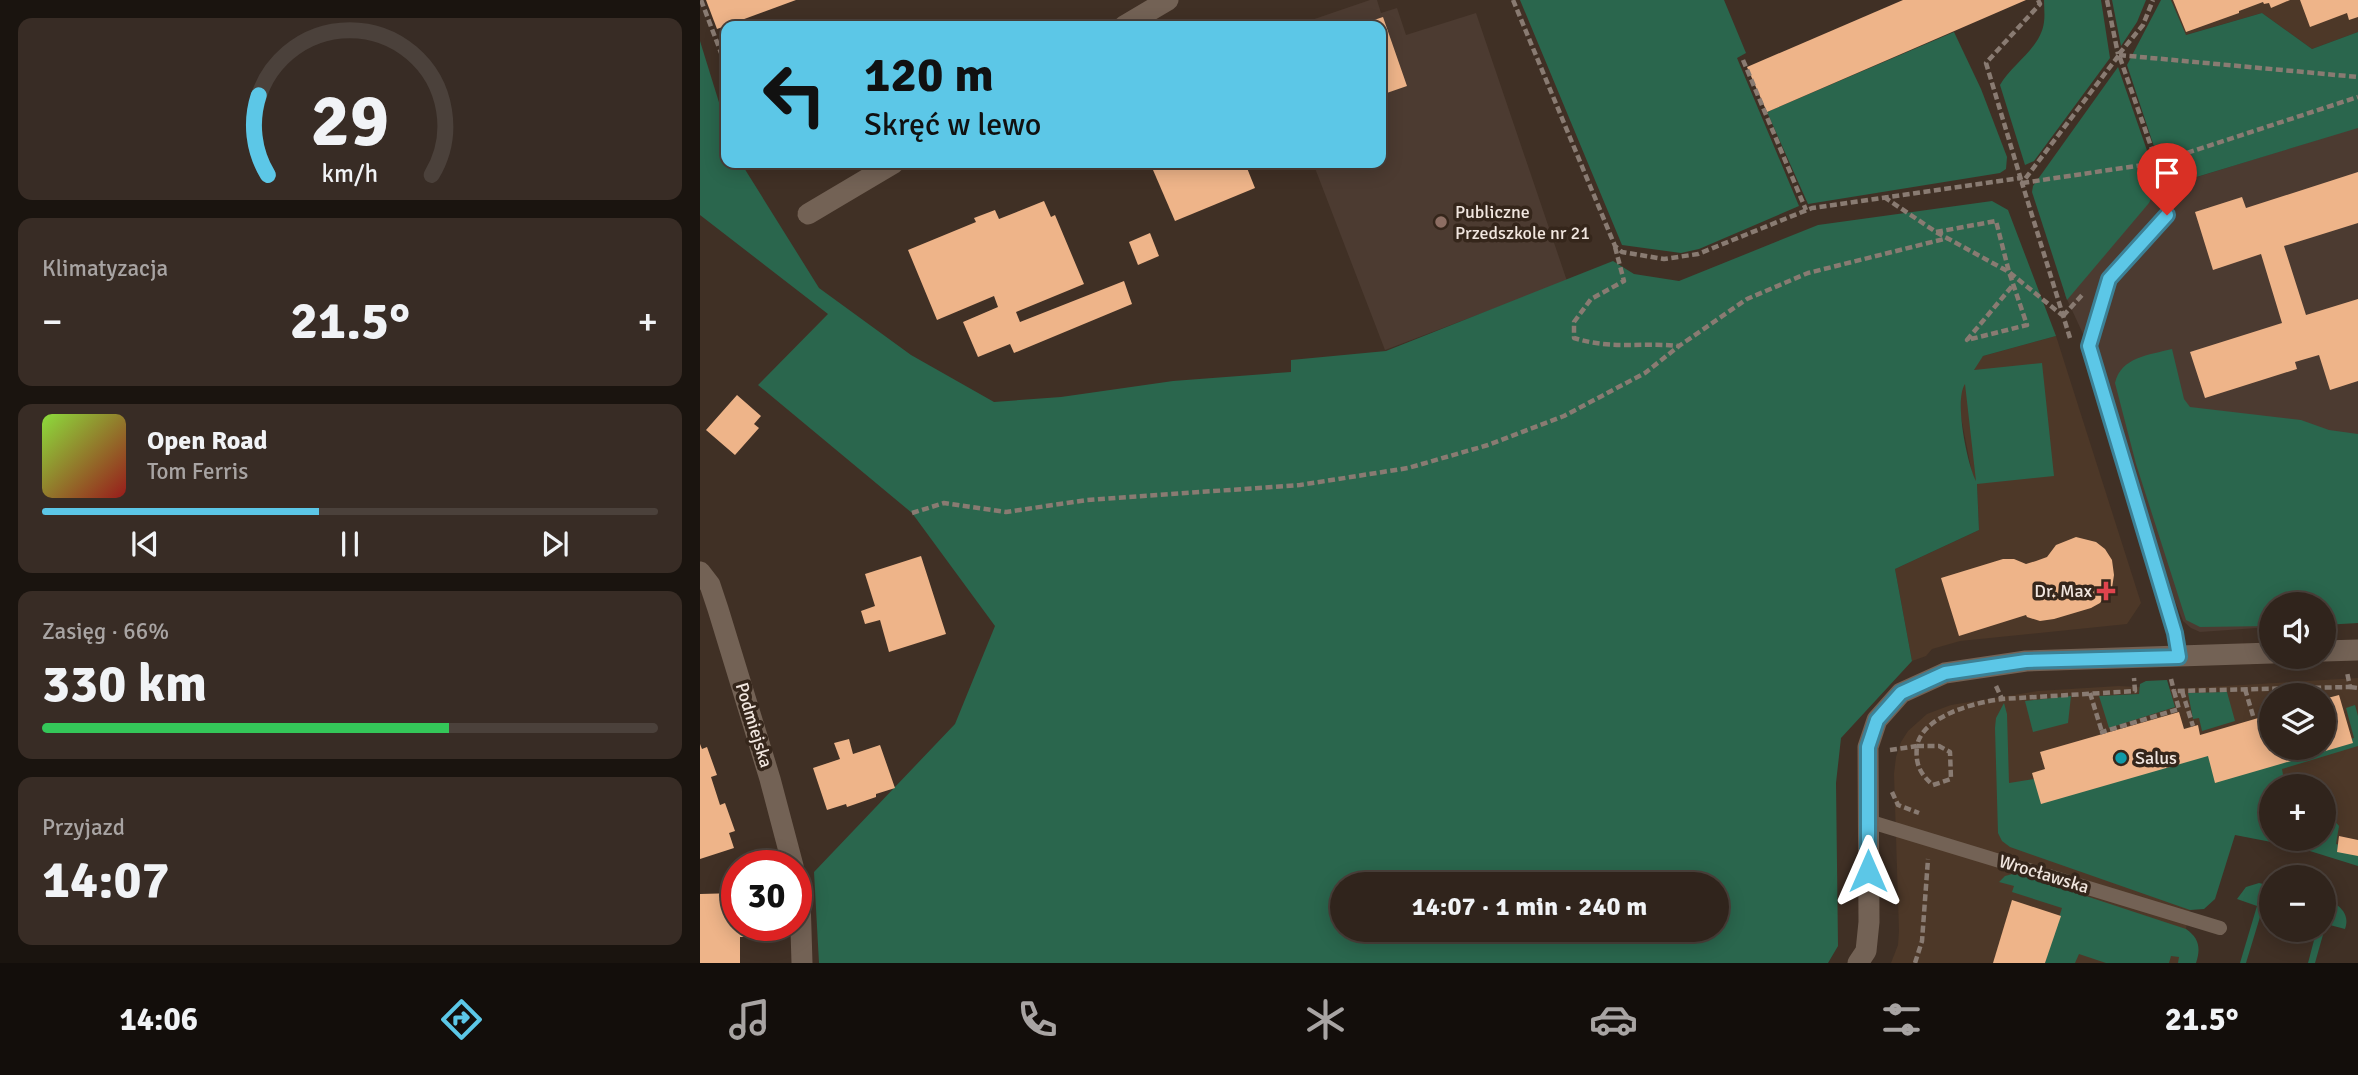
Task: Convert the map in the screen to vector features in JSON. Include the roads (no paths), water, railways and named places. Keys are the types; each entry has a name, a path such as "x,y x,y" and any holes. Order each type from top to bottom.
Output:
{"street":[{"path":"1132,21 1168,0"},
{"path":"808,214 886,168"},
{"name":"Podmiejska","path":"705,579 770,779 789,850"},
{"path":"2336,651 2358,650"},
{"path":"1858,963 1866,951 1869,922 1868,747 1877,720 1901,693 1945,673 2026,661 2175,667 2259,655"},
{"path":"801,941 802,963"}],"lane":[{"path":"2167,215 2109,279 2089,346 2175,633 2175,667"},
{"name":"Wrocławska","path":"1868,821 2220,928"}],"place":[{"name":"Publiczne Przedszkole nr 21","path":"1441,222"},
{"name":"Dr. Max","path":"2106,591"},
{"name":"Salus","path":"2121,758"}]}
